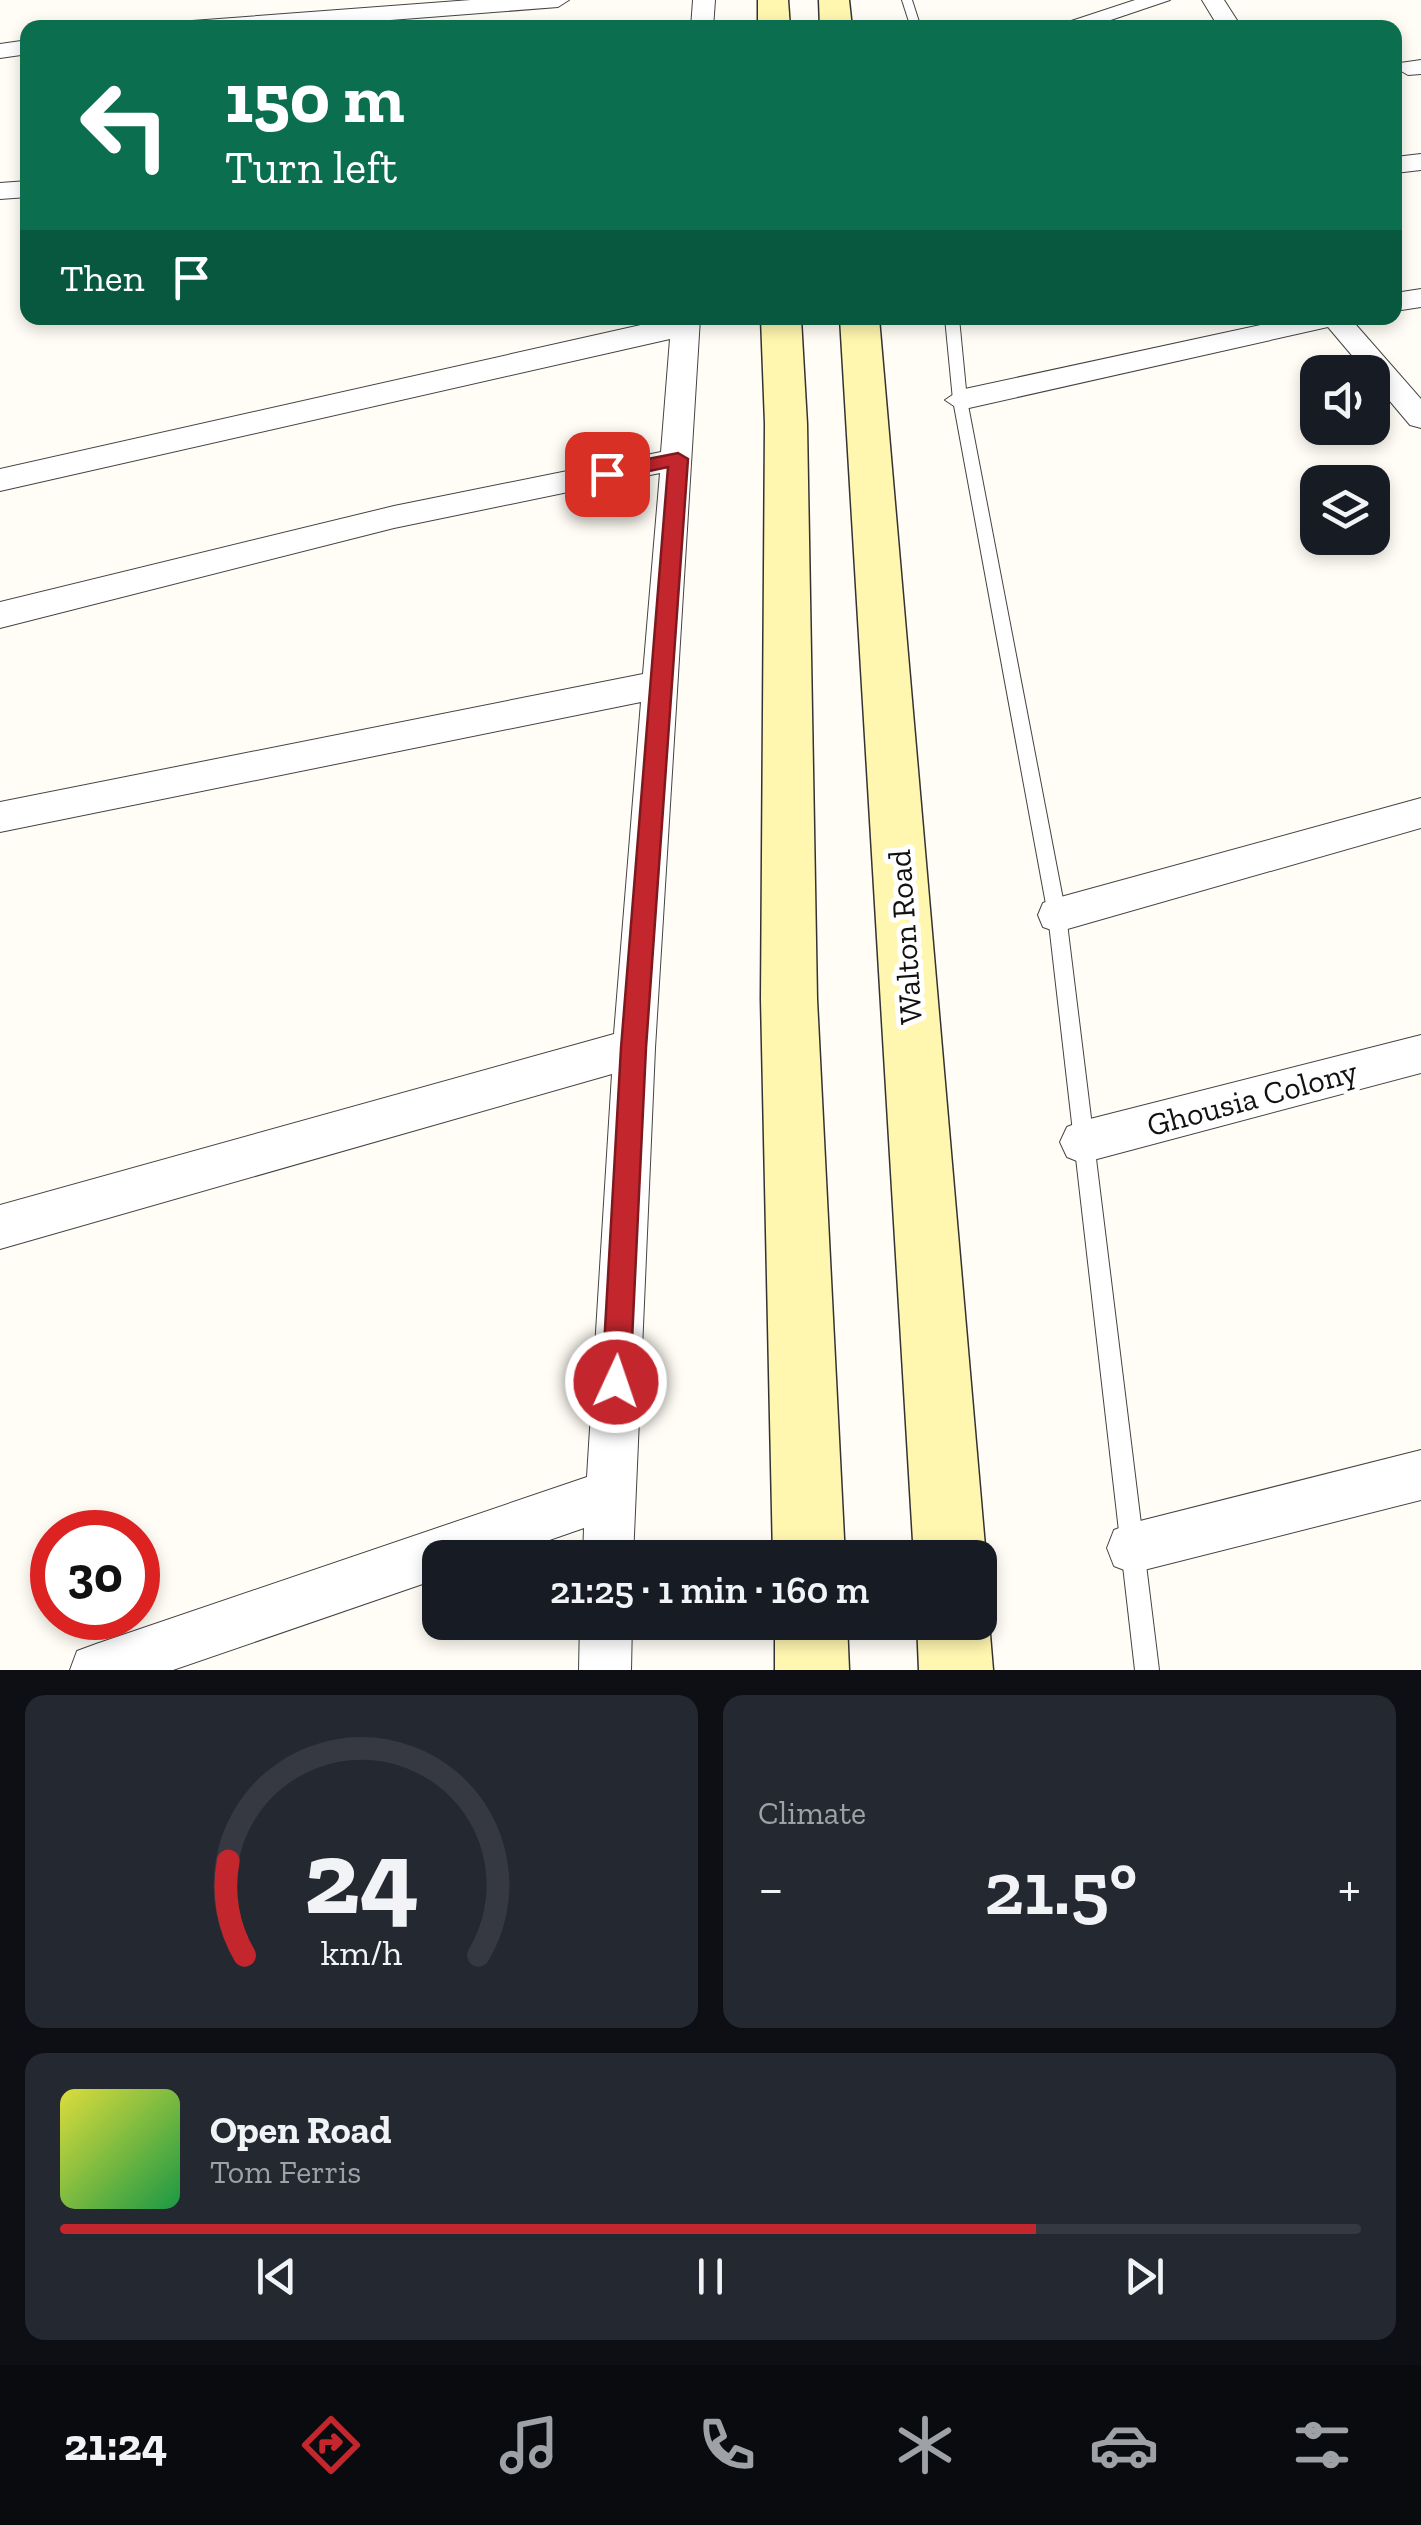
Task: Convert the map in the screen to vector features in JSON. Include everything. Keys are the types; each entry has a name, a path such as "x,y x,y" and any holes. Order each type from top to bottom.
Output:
{"main road":[{"path":"781,325 786,424 790,999 808,1540"},
{"name":"Walton Road","path":"861,325 949,1540"},
{"path":"811,1640 812,1670"},
{"path":"954,1640 956,1670"}],"street":[{"path":"297,20 558,0"},
{"path":"1089,20 1159,0"},
{"path":"0,480 673,325"},
{"path":"609,1540 634,1048 686,325"},
{"path":"960,400 1301,325"},
{"path":"1339,325 1421,418"},
{"path":"0,615 394,517 678,459"},
{"path":"0,817 662,684"},
{"path":"1057,915 1421,813"},
{"path":"0,1227 634,1048"},
{"name":"Ghousia Colony","path":"1082,1142 1421,1054"},
{"path":"1132,1548 1421,1475"},
{"path":"96,1670 610,1494"},
{"path":"604,1670 605,1640"}],"lane":[{"path":"953,325 960,400 1057,915 1147,1670"}],"route":[{"path":"607,474 678,459 634,1048 616,1382"}]}
